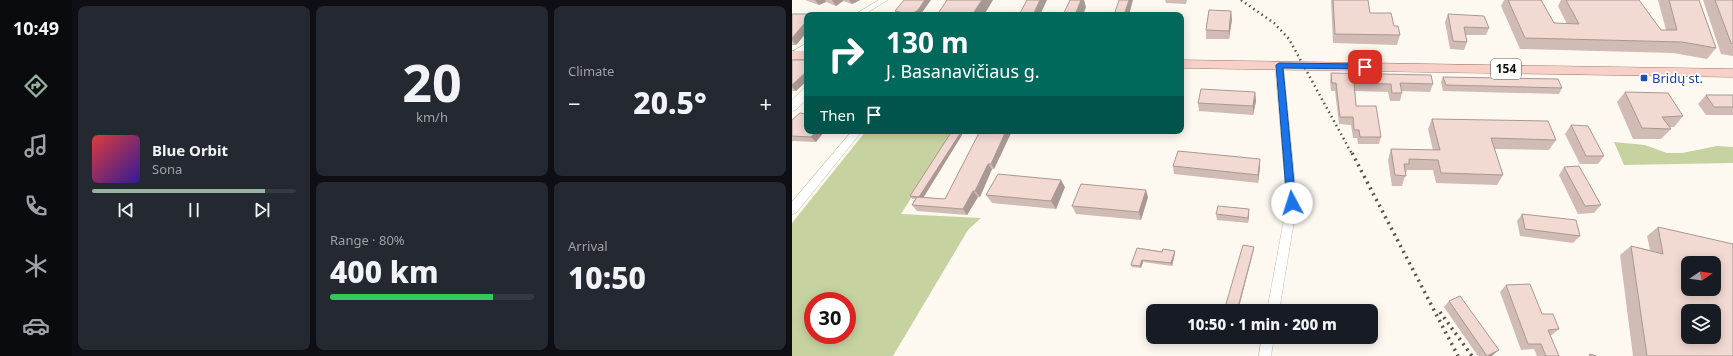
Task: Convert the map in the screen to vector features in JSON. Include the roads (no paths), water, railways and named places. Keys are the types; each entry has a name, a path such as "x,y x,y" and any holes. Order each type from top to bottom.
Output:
{"main road":[{"path":"792,55 804,55"},
{"name":"154","path":"1184,64 1733,73"},
{"path":"792,107 804,95"}],"street":[{"path":"863,12 884,0"},
{"path":"792,55 804,48"},
{"path":"1274,304 1292,203 1279,65"},
{"path":"792,210 855,134"},
{"path":"1265,356 1267,344"}],"railway":[{"path":"1241,0 1274,23 1289,39 1352,154"},
{"path":"1352,153 1458,356"},
{"path":"1440,312 1472,356"}],"place":[{"name":"Bridų st.","path":"1644,78"}]}
